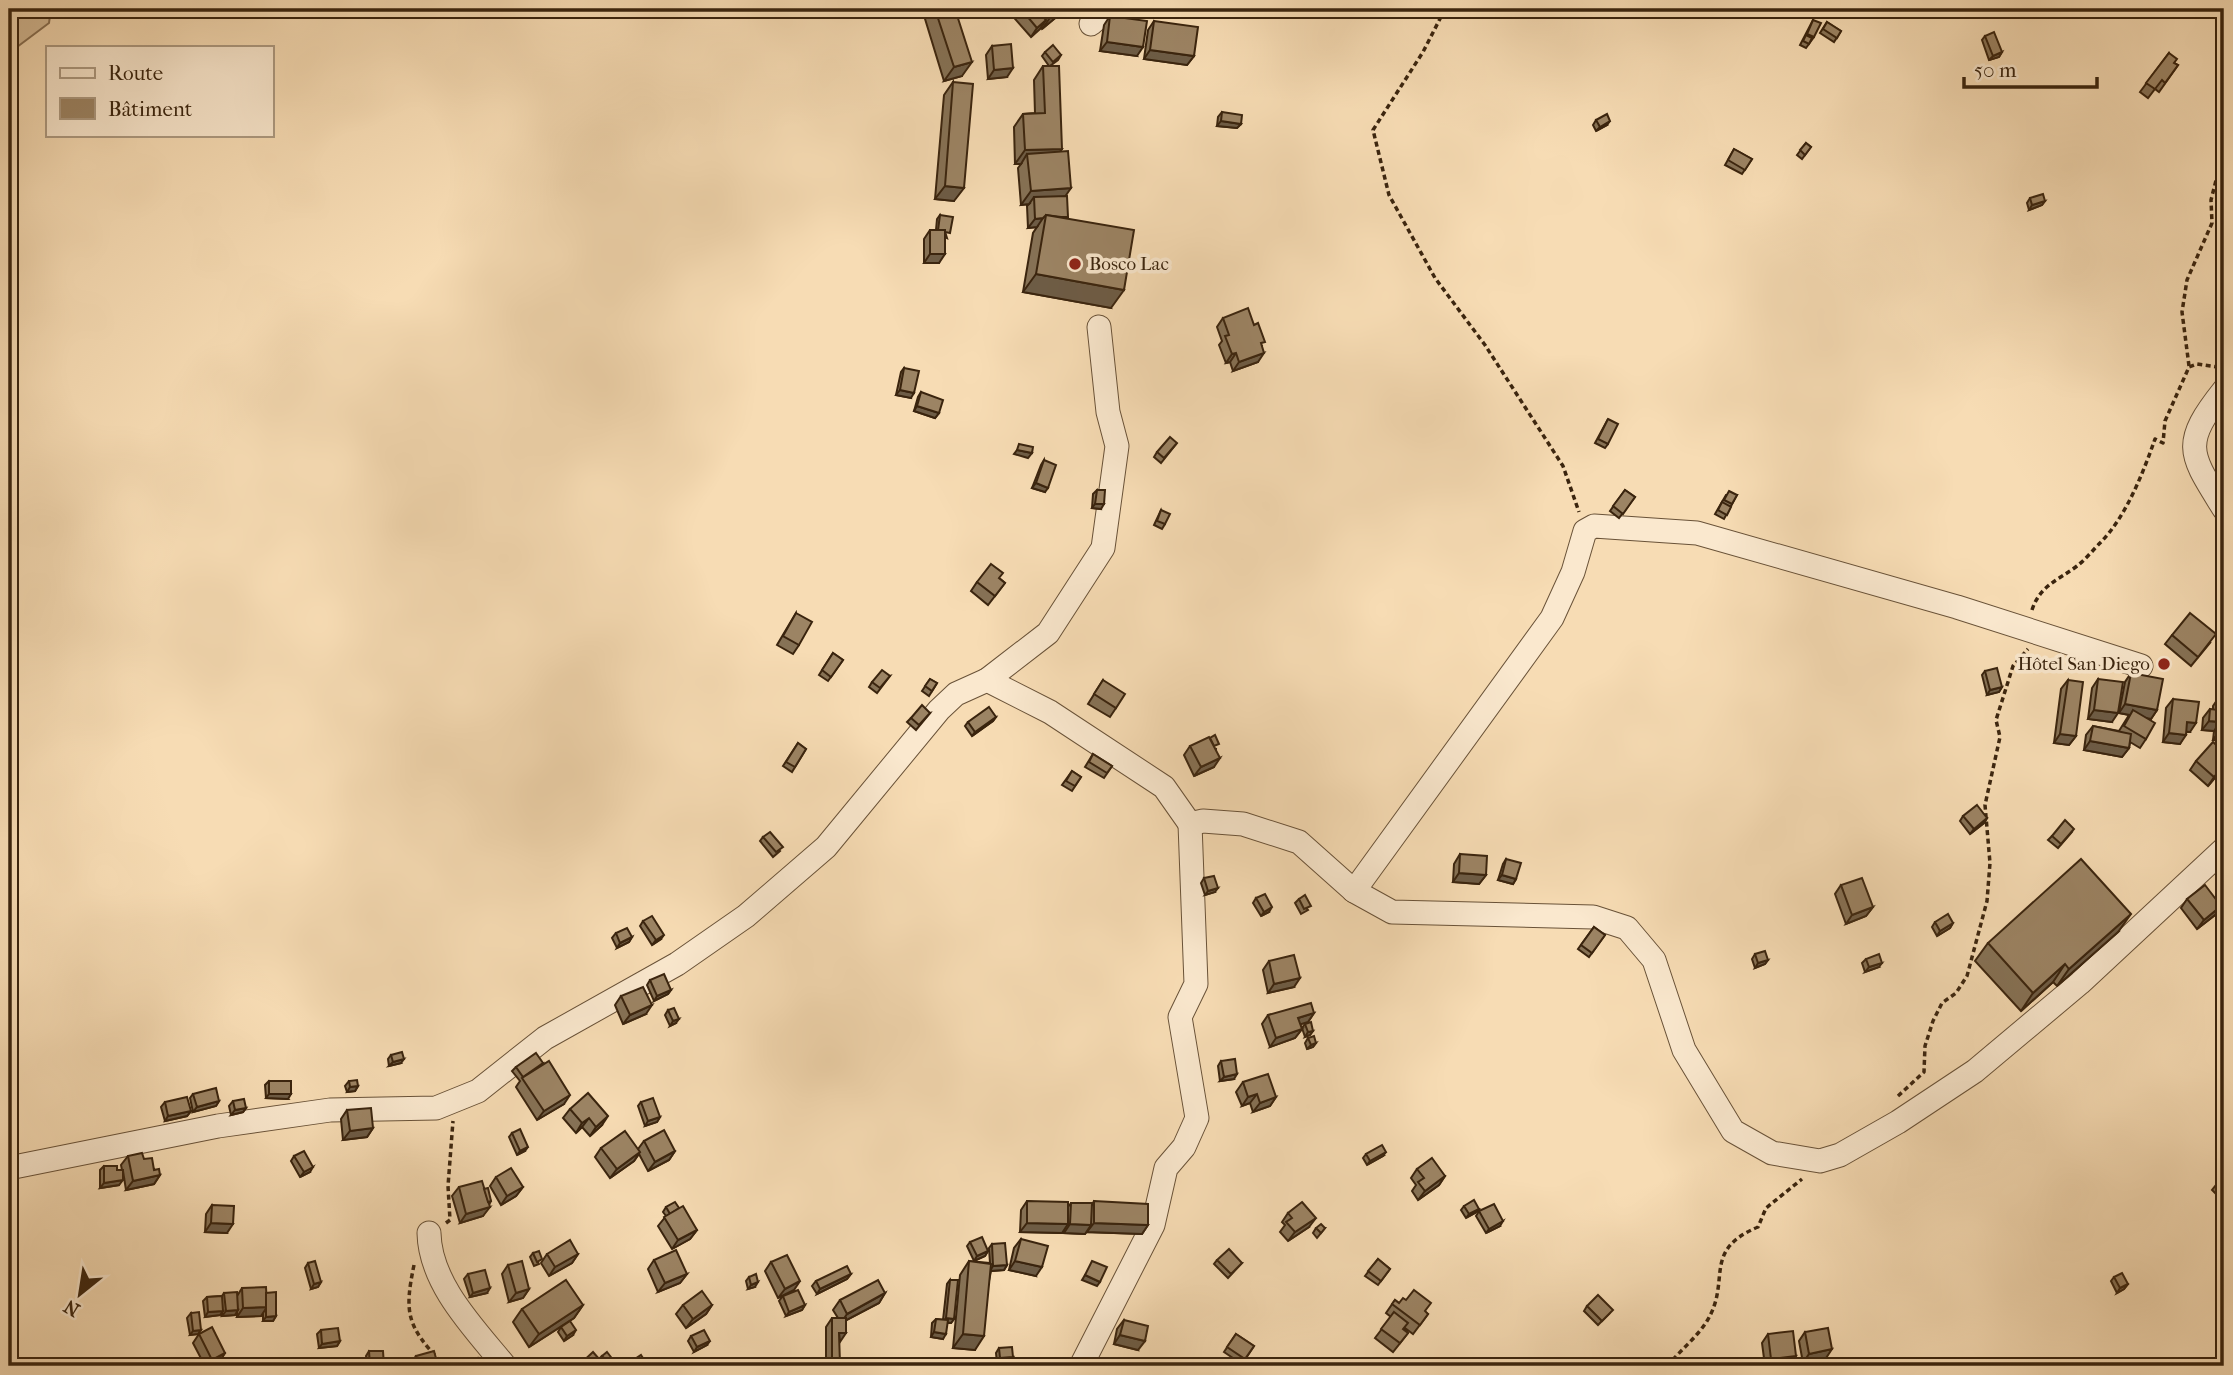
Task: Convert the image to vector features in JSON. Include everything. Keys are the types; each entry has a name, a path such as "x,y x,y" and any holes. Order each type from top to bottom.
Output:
{"street":[{"path":"9,1168 218,1126 318,1112 436,1108 478,1091 545,1038 677,964 746,916 826,847 939,710 956,694 987,680 1048,633 1103,548 1116,446 1108,412 1099,327"},
{"path":"2224,390 2207,411 2195,437 2192,453 2198,470 2224,509"},
{"path":"1354,891 1552,618 1573,572 1585,531 1594,526 1697,533 1957,607 2141,666"},
{"path":"987,680 1051,712 1164,787 1190,824 1196,984 1180,1017 1197,1118 1184,1147 1166,1168 1153,1225 1082,1366"},
{"path":"1190,824 1203,821 1243,824 1299,842 1354,891 1392,912 1593,917 1627,928 1654,960 1684,1050 1733,1131 1772,1153 1820,1161 1840,1155 1898,1122 1975,1071 2080,984 2224,849"},
{"path":"429,1233 429,1253 458,1308 505,1366"}],"path":[{"path":"1445,9 1423,52 1373,130 1389,195 1435,278 1485,345 1563,466 1585,531"},
{"path":"1890,1102 1924,1072 1925,1046 1933,1021 1942,1003 1956,992 1967,976 1987,901 1990,863 1985,805 2000,737 1996,720 2012,666 2034,643 2032,608 2049,582 2079,565 2087,554 2102,542 2136,494 2137,481 2155,439 2163,443 2165,421 2189,367 2182,312 2187,280 2212,223 2211,200 2224,149"},
{"path":"2189,367 2197,364 2224,368"},
{"path":"1667,1366 1707,1321 1717,1295 1724,1251 1739,1235 1759,1227 1766,1208 1787,1193 1820,1161"}],"shaded area":[{"path":"9,9 51,9 49,23 9,53"}],"building":[{"path":"935,9 955,9 972,62 954,67"},
{"path":"1021,9 1036,9 1046,20 1037,28"},
{"path":"1046,9 1059,9 1052,15"},
{"path":"1110,16 1147,21 1143,47 1107,42"},
{"path":"1813,20 1821,23 1814,37 1807,34"},
{"path":"1154,21 1198,27 1194,56 1150,50"},
{"path":"1827,22 1841,31 1837,38 1823,29"},
{"path":"1994,32 2002,52 1993,56 1985,36"},
{"path":"1806,35 1812,38 1809,44 1803,41"},
{"path":"1011,44 1013,68 994,70 992,46"},
{"path":"1053,45 1061,55 1053,62 1045,52"},
{"path":"2169,53 2177,59 2174,63 2178,65 2165,83 2162,80 2155,89 2146,83"},
{"path":"1043,66 1059,66 1062,149 1025,150 1023,114 1045,113"},
{"path":"953,82 973,84 964,188 945,186"},
{"path":"1222,112 1242,115 1241,124 1221,121"},
{"path":"1607,114 1610,121 1600,127 1596,120"},
{"path":"1806,143 1811,147 1805,155 1800,150"},
{"path":"1734,149 1752,159 1745,170 1728,160"},
{"path":"1068,151 1071,188 1031,191 1027,154"},
{"path":"2043,194 2045,201 2032,205 2030,198"},
{"path":"1067,196 1068,217 1046,215 1035,219 1034,197"},
{"path":"940,215 953,217 950,233 938,230"},
{"path":"1046,215 1134,230 1124,290 1036,274"},
{"path":"930,230 945,230 945,254 930,254"},
{"path":"1248,308 1254,325 1258,323 1265,342 1261,343 1264,353 1239,362 1236,353 1232,354 1225,336 1229,335 1223,318"},
{"path":"904,368 919,371 914,393 900,390"},
{"path":"921,392 943,400 939,413 917,406"},
{"path":"1608,419 1618,424 1608,444 1598,439"},
{"path":"1170,437 1177,443 1164,458 1157,452"},
{"path":"1019,444 1033,447 1032,453 1017,450"},
{"path":"1044,460 1056,465 1048,488 1036,483"},
{"path":"1097,490 1105,490 1104,504 1095,504"},
{"path":"1625,490 1635,497 1623,514 1613,506"},
{"path":"1729,491 1737,495 1732,504 1724,500"},
{"path":"1722,502 1731,507 1727,515 1718,510"},
{"path":"1161,510 1170,514 1165,524 1157,521"},
{"path":"991,564 1003,573 999,578 1005,583 995,596 977,582"},
{"path":"796,613 812,622 799,645 783,636"},
{"path":"2190,613 2216,634 2198,657 2172,635"},
{"path":"833,653 843,660 831,677 822,670"},
{"path":"1997,668 2002,687 1990,690 1985,671"},
{"path":"882,670 890,676 880,688 872,682"},
{"path":"2131,673 2163,679 2157,710 2125,704"},
{"path":"930,679 937,683 932,691 925,686"},
{"path":"2098,679 2123,682 2118,713 2094,710"},
{"path":"1103,680 1125,694 1116,708 1094,694"},
{"path":"2068,680 2083,682 2076,736 2060,734"},
{"path":"2219,697 2224,698 2224,731 2219,731 2220,722 2209,721 2210,709 2218,710"},
{"path":"2173,699 2199,702 2196,723 2187,722 2186,735 2169,733"},
{"path":"922,705 930,713 919,725 911,718"},
{"path":"989,707 996,717 975,732 968,722"},
{"path":"2133,710 2155,723 2146,739 2124,726"},
{"path":"2093,726 2131,734 2129,748 2090,741"},
{"path":"1215,735 1219,744 1214,746 1210,738"},
{"path":"1209,737 1220,758 1201,767 1190,746"},
{"path":"2213,742 2224,752 2224,766 2214,777 2196,761"},
{"path":"798,743 806,749 795,767 786,762"},
{"path":"1093,754 1112,766 1107,773 1089,762"},
{"path":"1072,771 1081,777 1075,786 1066,781"},
{"path":"1977,805 1987,818 1974,829 1963,816"},
{"path":"2065,820 2074,829 2061,844 2052,836"},
{"path":"770,832 783,847 776,852 763,837"},
{"path":"1460,854 1487,856 1486,875 1459,873"},
{"path":"1506,859 1521,863 1516,879 1502,875"},
{"path":"2081,859 2131,914 2069,969 2065,964 2033,993 1988,943"},
{"path":"1214,876 1218,888 1208,891 1204,878"},
{"path":"1862,878 1873,907 1852,915 1841,885"},
{"path":"2205,885 2221,906 2204,920 2187,899"},
{"path":"1265,894 1272,907 1264,912 1256,898"},
{"path":"1305,895 1311,906 1304,909 1299,899"},
{"path":"1948,914 1953,923 1940,931 1935,922"},
{"path":"652,916 664,935 656,940 643,921"},
{"path":"1594,927 1605,935 1592,953 1581,945"},
{"path":"627,928 632,937 620,943 616,933"},
{"path":"1765,951 1768,960 1758,963 1755,954"},
{"path":"1879,954 1882,963 1869,967 1866,959"},
{"path":"1294,955 1300,978 1274,984 1269,961"},
{"path":"664,974 671,990 657,996 650,980"},
{"path":"643,987 652,1005 630,1015 621,996"},
{"path":"1311,1003 1314,1013 1298,1018 1302,1029 1276,1038 1268,1015"},
{"path":"674,1008 679,1019 673,1021 668,1010"},
{"path":"1311,1022 1313,1031 1308,1032 1305,1024"},
{"path":"1314,1036 1316,1043 1311,1045 1308,1038"},
{"path":"402,1052 404,1059 393,1062 391,1055"},
{"path":"536,1053 543,1063 523,1077 516,1067"},
{"path":"1235,1059 1237,1074 1224,1077 1221,1061"},
{"path":"549,1061 570,1095 544,1111 522,1078"},
{"path":"1268,1074 1276,1097 1260,1103 1257,1094 1248,1097 1243,1082"},
{"path":"357,1080 358,1086 350,1087 349,1081"},
{"path":"269,1081 291,1081 291,1094 269,1094"},
{"path":"216,1088 219,1101 197,1107 193,1094"},
{"path":"588,1093 608,1116 596,1127 589,1118 582,1123 570,1109"},
{"path":"187,1097 191,1111 168,1116 165,1102"},
{"path":"653,1098 660,1117 648,1121 641,1102"},
{"path":"244,1099 246,1108 235,1110 233,1101"},
{"path":"371,1108 373,1128 350,1131 347,1110"},
{"path":"520,1129 528,1147 520,1151 512,1133"},
{"path":"664,1130 675,1151 655,1162 644,1141"},
{"path":"625,1131 640,1152 617,1169 601,1148"},
{"path":"1382,1145 1386,1152 1370,1161 1366,1154"},
{"path":"304,1151 313,1167 304,1172 294,1156"},
{"path":"142,1153 144,1159 152,1158 154,1170 159,1169 160,1175 133,1181 128,1156"},
{"path":"1432,1158 1445,1176 1425,1191 1418,1182 1424,1178 1417,1169"},
{"path":"104,1166 117,1166 117,1170 123,1170 123,1180 104,1183"},
{"path":"511,1168 523,1187 507,1196 496,1177"},
{"path":"2224,1175 2224,1187 2218,1181"},
{"path":"482,1181 490,1207 466,1214 459,1187"},
{"path":"488,1188 491,1201 488,1202 484,1189"},
{"path":"1474,1200 1479,1209 1469,1214 1464,1206"},
{"path":"1027,1201 1068,1202 1068,1224 1027,1223"},
{"path":"1094,1201 1148,1204 1148,1225 1094,1223"},
{"path":"675,1202 679,1208 670,1214 666,1207"},
{"path":"1302,1202 1316,1218 1295,1232 1286,1222 1292,1218 1288,1213"},
{"path":"1071,1203 1092,1203 1091,1225 1070,1224"},
{"path":"1494,1204 1503,1221 1489,1229 1479,1211"},
{"path":"212,1205 234,1206 233,1224 211,1223"},
{"path":"683,1206 697,1230 678,1240 664,1217"},
{"path":"1321,1224 1325,1228 1321,1233 1316,1228"},
{"path":"982,1237 988,1251 977,1256 970,1242"},
{"path":"1021,1239 1048,1246 1042,1267 1015,1261"},
{"path":"570,1240 578,1254 555,1267 547,1254"},
{"path":"1005,1243 1007,1265 993,1266 992,1244"},
{"path":"1229,1249 1242,1263 1231,1274 1217,1260"},
{"path":"676,1250 687,1274 665,1283 654,1260"},
{"path":"539,1251 542,1259 537,1262 533,1253"},
{"path":"787,1255 800,1281 785,1289 771,1262"},
{"path":"1378,1259 1390,1269 1381,1281 1368,1271"},
{"path":"315,1261 321,1282 314,1284 308,1263"},
{"path":"522,1261 529,1289 516,1293 508,1265"},
{"path":"969,1261 991,1264 984,1336 963,1334"},
{"path":"1092,1261 1107,1267 1100,1282 1085,1275"},
{"path":"847,1266 851,1274 820,1289 816,1281"},
{"path":"485,1270 490,1288 473,1293 468,1274"},
{"path":"2122,1273 2128,1284 2120,1288 2114,1277"},
{"path":"756,1274 758,1282 751,1285 749,1277"},
{"path":"566,1280 583,1305 539,1334 522,1309"},
{"path":"878,1280 885,1293 847,1314 840,1300"},
{"path":"950,1280 958,1280 954,1319 946,1318"},
{"path":"266,1287 267,1307 243,1308 242,1288"},
{"path":"798,1290 805,1305 789,1312 783,1296"},
{"path":"1414,1290 1431,1303 1425,1311 1428,1314 1420,1325 1392,1304 1395,1300 1399,1303 1403,1298 1406,1300"},
{"path":"702,1291 712,1305 693,1319 683,1305"},
{"path":"237,1292 238,1310 226,1311 224,1293"},
{"path":"276,1292 276,1316 266,1317 266,1293"},
{"path":"1598,1295 1613,1310 1602,1321 1587,1306"},
{"path":"222,1296 223,1311 208,1312 207,1297"},
{"path":"199,1312 201,1330 193,1331 191,1313"},
{"path":"1394,1312 1408,1323 1403,1329 1408,1333 1400,1343 1381,1329"},
{"path":"832,1318 846,1318 846,1333 839,1333 840,1364 832,1364"},
{"path":"936,1319 948,1320 946,1334 934,1332"},
{"path":"1124,1320 1148,1326 1145,1341 1120,1335"},
{"path":"570,1321 576,1330 567,1336 561,1327"},
{"path":"212,1327 225,1353 212,1360 199,1334"},
{"path":"338,1328 340,1341 322,1344 321,1330"},
{"path":"1828,1328 1832,1349 1809,1354 1805,1332"},
{"path":"704,1330 710,1341 697,1347 691,1336"},
{"path":"1793,1331 1796,1356 1771,1359 1768,1334"},
{"path":"1236,1334 1254,1346 1245,1359 1227,1347"},
{"path":"1012,1347 1013,1357 1000,1358 999,1348"},
{"path":"369,1351 383,1351 384,1366 370,1366"},
{"path":"434,1351 437,1362 419,1366 416,1356"},
{"path":"593,1352 599,1359 602,1356 612,1366 578,1366"},
{"path":"607,1352 614,1361 610,1364 602,1356"},
{"path":"641,1355 648,1366 626,1365"},
{"path":"478,1358 484,1366 473,1366 471,1363"},
{"path":"2108,1359 2111,1366 2097,1366 2096,1363"},
{"path":"1393,1360 1396,1366 1380,1365"}],"place":[{"name":"Bosco Lac","path":"1075,264"},
{"name":"Hôtel San Diego","path":"2164,664"}]}
